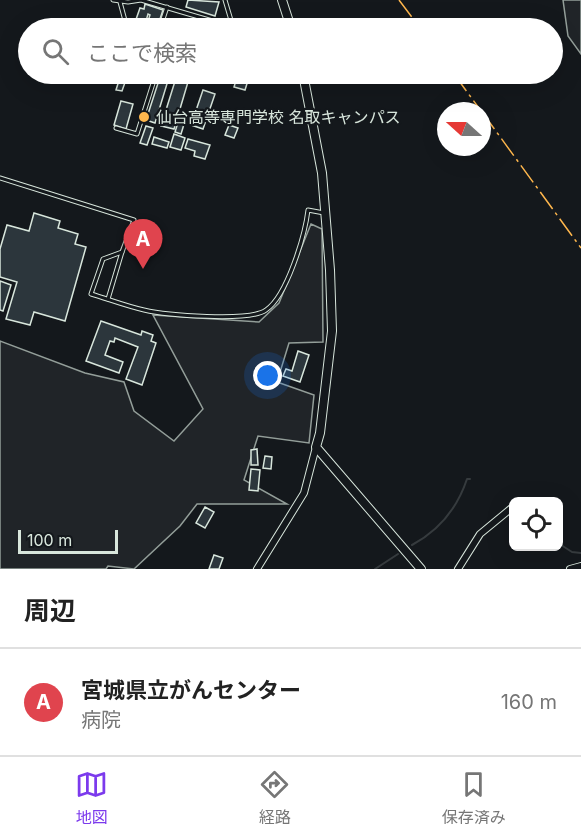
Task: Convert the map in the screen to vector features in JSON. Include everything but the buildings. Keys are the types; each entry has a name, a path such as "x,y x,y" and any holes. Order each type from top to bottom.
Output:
{"street":[{"path":"282,0 288,18"},
{"path":"257,569 304,493 320,433 332,331 322,172 305,84"},
{"path":"316,447 421,569"},
{"path":"458,569 480,534 491,522 509,509"},
{"path":"570,569 581,566"}],"lane":[{"path":"113,0 141,0 200,18"},
{"path":"225,0 230,18"},
{"path":"120,1 125,18"},
{"path":"164,18 167,8"},
{"path":"116,128 137,135 153,84"},
{"path":"0,178 134,220 108,299"},
{"path":"122,252 103,259 91,294 157,312 226,318 258,314 279,299 285,288 309,210 326,214"}],"shaded area":[{"path":"563,0 581,0 581,54 568,36"},
{"path":"311,224 322,229 323,342 289,343 277,382 314,395 309,443 258,436 244,480 287,504 197,504 180,526 134,569 108,566 106,569 0,569 0,341 85,373 124,382 134,411 174,441 203,409 153,315 259,322 279,303"}],"waterway":[{"path":"412,545 431,533 446,518 458,500 467,479 470,479"},
{"path":"563,546 572,552 581,553"},
{"path":"375,569 398,554"}],"power":[{"path":"399,0 412,18"},
{"path":"461,84 474,102"},
{"path":"491,124 581,248"}],"place":[{"name":"仙台高等専門学校 名取キャンパス","path":"144,117"},
{"name":"宮城県立がんセンター","path":"143,269"}]}
